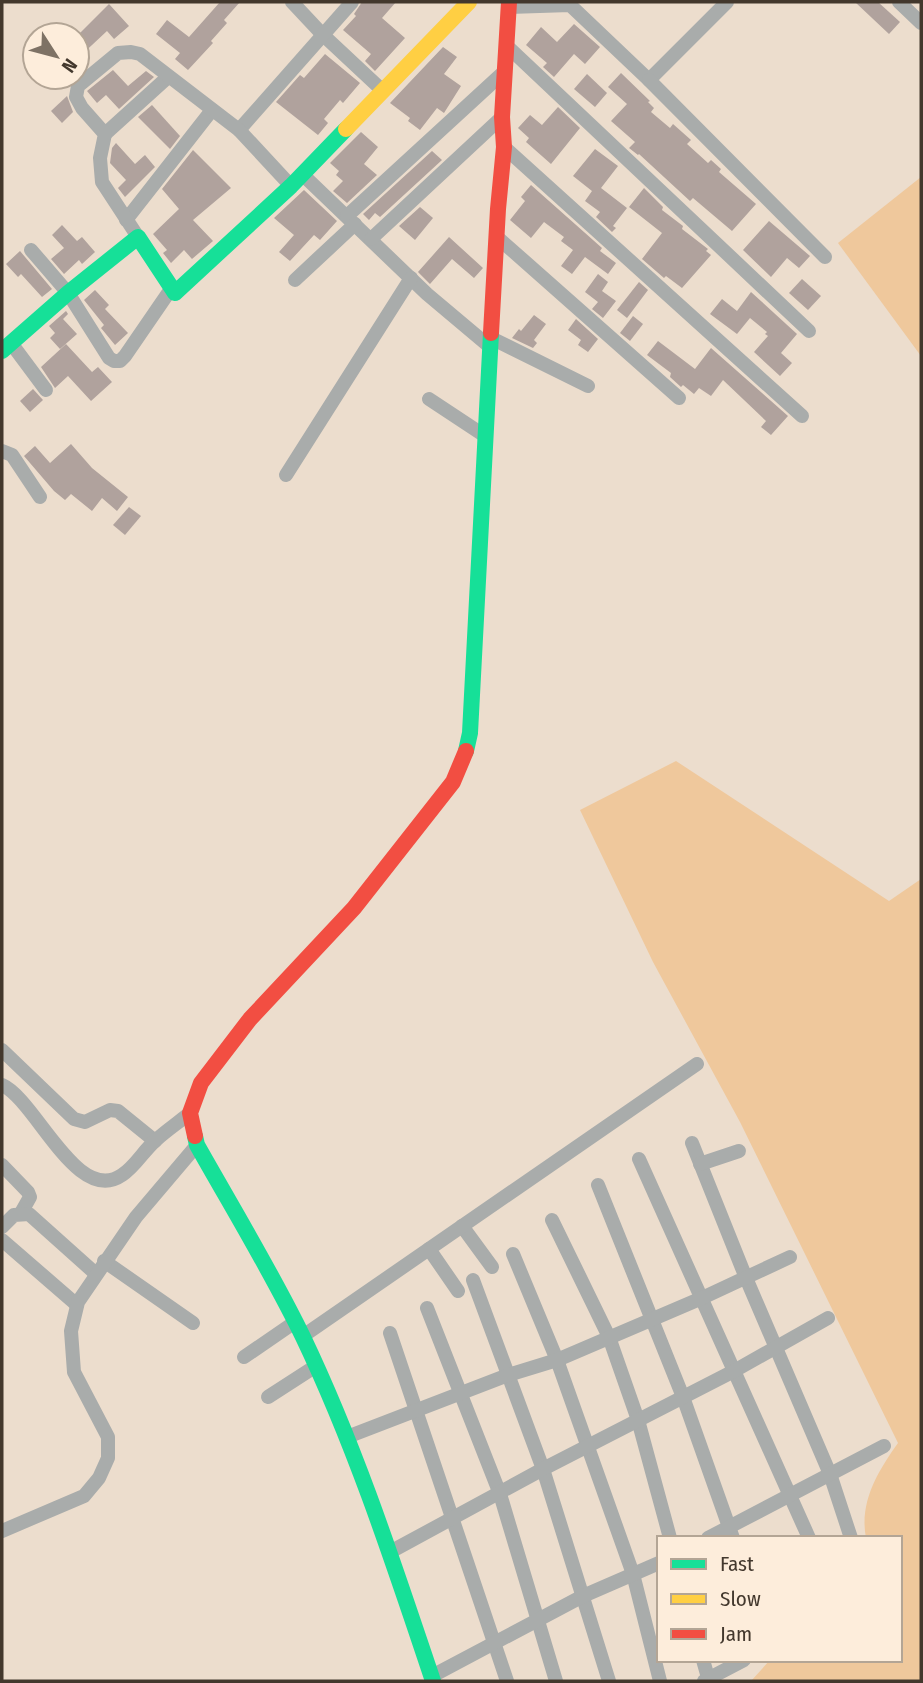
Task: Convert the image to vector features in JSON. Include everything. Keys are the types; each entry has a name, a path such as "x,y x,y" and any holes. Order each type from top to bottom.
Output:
{"street":[{"path":"292,2 383,91"},
{"path":"239,130 352,2"},
{"path":"168,77 105,134 100,158 102,182 175,293 297,180 469,2"},
{"path":"649,80 727,2"},
{"path":"899,2 921,23"},
{"path":"2,1085 15,1095 45,1133 84,1174 110,1181 124,1175 155,1140 190,1113 201,1083 225,1049 354,908 453,782 466,753 470,733 485,436 504,147 502,117 509,4 572,4 825,257"},
{"path":"507,46 809,331"},
{"path":"105,134 82,108 76,97 78,86 118,53 140,54 351,220 427,295 491,343 588,386"},
{"path":"295,280 351,220 505,71"},
{"path":"126,220 212,110"},
{"path":"370,239 502,117"},
{"path":"504,147 802,416"},
{"path":"46,390 6,347 138,237"},
{"path":"497,237 679,398"},
{"path":"31,250 68,293 109,358 114,361 120,361 125,356 171,289"},
{"path":"286,475 411,278"},
{"path":"429,399 485,436"},
{"path":"2,451 12,455 40,497"},
{"path":"2,1049 80,1122 110,1110 118,1111 155,1140"},
{"path":"244,1357 299,1329 429,1249 697,1064"},
{"path":"190,1113 197,1145 299,1329 347,1437 433,1679 495,1642 583,1596 657,1564"},
{"path":"692,1143 746,1278 830,1474 850,1536"},
{"path":"2,1531 84,1496 99,1478 108,1458 108,1437 74,1372 71,1331 77,1305 136,1217 197,1145"},
{"path":"701,1164 739,1152"},
{"path":"639,1159 808,1536"},
{"path":"2,1165 30,1197 21,1213"},
{"path":"598,1185 683,1397 730,1532 884,1446"},
{"path":"2,1227 14,1215 29,1214 100,1268 193,1323"},
{"path":"552,1220 608,1337 638,1420 669,1536"},
{"path":"462,1226 492,1266"},
{"path":"2,1240 77,1305"},
{"path":"429,1249 458,1291"},
{"path":"513,1254 557,1360 633,1574 660,1681"},
{"path":"347,1437 508,1375 557,1360 790,1257"},
{"path":"473,1280 542,1469 609,1681"},
{"path":"427,1308 500,1494 556,1681"},
{"path":"390,1552 542,1469 734,1371 828,1318"},
{"path":"390,1333 507,1681"},
{"path":"268,1397 316,1366"},
{"path":"703,1662 707,1681 740,1662"}],"shaded area":[{"path":"921,177 921,356 838,243"},
{"path":"676,761 889,901 921,879 921,1681 751,1681 768,1662 902,1662 902,1536 866,1536 865,1525 865,1512 872,1488 898,1443 740,1122 653,962 580,810"}],"building":[{"path":"220,2 240,2 224,20 227,23 211,41 213,43 188,70 175,59 180,53 156,34 167,20 189,37"},
{"path":"362,2 396,2 382,18 405,38 375,71 365,61 371,54 343,30 356,16 354,14"},
{"path":"855,2 878,2 900,22 889,34"},
{"path":"109,4 129,26 114,39 107,31 91,46 91,22"},
{"path":"574,24 600,47 585,64 574,54 554,77 543,67 547,63 526,45 541,27 557,42"},
{"path":"443,47 457,57 444,74 461,86 444,113 437,108 420,130 408,121 410,118 390,103"},
{"path":"325,54 360,83 343,103 340,100 324,119 328,123 318,135 276,102 300,75 304,78"},
{"path":"113,70 128,86 146,71 154,77 119,109 106,95 97,103 87,91 91,91 91,88"},
{"path":"621,73 650,101 648,102 654,108 651,112 670,128 673,124 691,140 687,144 708,163 711,160 721,169 719,172 756,204 732,231 693,198 690,201 629,148 635,142 611,121 627,104 608,87"},
{"path":"587,74 607,93 595,107 574,89"},
{"path":"67,96 73,112 62,123 51,111"},
{"path":"152,105 180,136 170,149 138,117"},
{"path":"558,107 580,128 551,164 526,142 529,138 518,128 530,115 542,125"},
{"path":"361,132 378,147 364,164 377,175 347,203 333,191 343,181 336,175 339,171 330,163"},
{"path":"116,143 135,164 145,155 155,167 125,197 118,188 126,180 110,163 112,148"},
{"path":"595,149 618,166 601,188 627,208 613,226 616,228 612,232 596,217 600,212 585,201 592,191 573,176"},
{"path":"193,150 231,188 193,220 213,241 192,259 184,250 171,263 163,253 167,250 153,234 179,209 162,189"},
{"path":"432,151 442,160 380,217 375,213 369,220 363,214"},
{"path":"531,185 616,263 608,274 585,257 572,274 561,266 573,250 561,241 564,237 544,222 531,238 510,220 525,201 521,197"},
{"path":"644,188 663,207 662,210 683,226 682,229 708,249 706,251 711,255 682,288 666,276 664,278 642,259 662,233 629,207"},
{"path":"304,190 337,221 320,240 314,235 290,261 279,252 294,235 274,218"},
{"path":"420,207 433,218 415,240 399,226"},
{"path":"769,221 810,256 799,268 787,258 771,277 743,250"},
{"path":"62,225 77,241 82,237 95,252 82,264 79,260 64,274 51,259 64,248 52,235"},
{"path":"449,237 483,268 474,278 452,259 430,284 418,272"},
{"path":"20,251 52,289 42,297 21,274 18,277 6,264"},
{"path":"598,274 608,282 602,291 616,301 603,318 592,309 598,302 585,292"},
{"path":"802,279 821,296 808,310 789,293"},
{"path":"639,282 648,290 627,318 617,310"},
{"path":"95,290 109,305 105,309 128,333 115,345 101,328 104,325 84,300"},
{"path":"751,292 797,334 781,353 792,363 780,376 754,352 768,336 765,334 767,332 750,318 737,334 710,314 722,299 737,311"},
{"path":"66,311 68,314 63,319 77,334 60,349 50,338 55,333 49,326"},
{"path":"534,315 546,324 534,340 537,343 533,348 512,338"},
{"path":"633,316 643,324 630,341 620,333"},
{"path":"576,319 598,339 588,352 578,345 581,340 568,330"},
{"path":"658,341 695,369 711,348 788,416 771,435 761,427 766,421 723,380 711,396 699,388 694,394 683,385 681,387 670,377 671,373 647,355"},
{"path":"66,344 92,372 98,367 112,382 91,401 68,376 55,388 41,367"},
{"path":"33,389 43,400 30,412 20,401"},
{"path":"71,444 92,468 128,497 117,511 102,498 92,511 71,494 65,500 24,456 35,446 50,463"},
{"path":"129,507 141,516 125,535 113,525"}],"traffic: fast":[{"path":"2,351 138,237 175,293 291,186 346,129"},
{"path":"466,751 470,733 491,333"},
{"path":"195,1136 197,1145 291,1312 322,1379 373,1507 433,1681"}],"traffic: slow":[{"path":"346,129 469,2"}],"traffic: jam":[{"path":"491,333 504,147 502,117 509,2"},
{"path":"195,1136 190,1113 201,1083 250,1019 354,908 453,782 466,751"}]}
